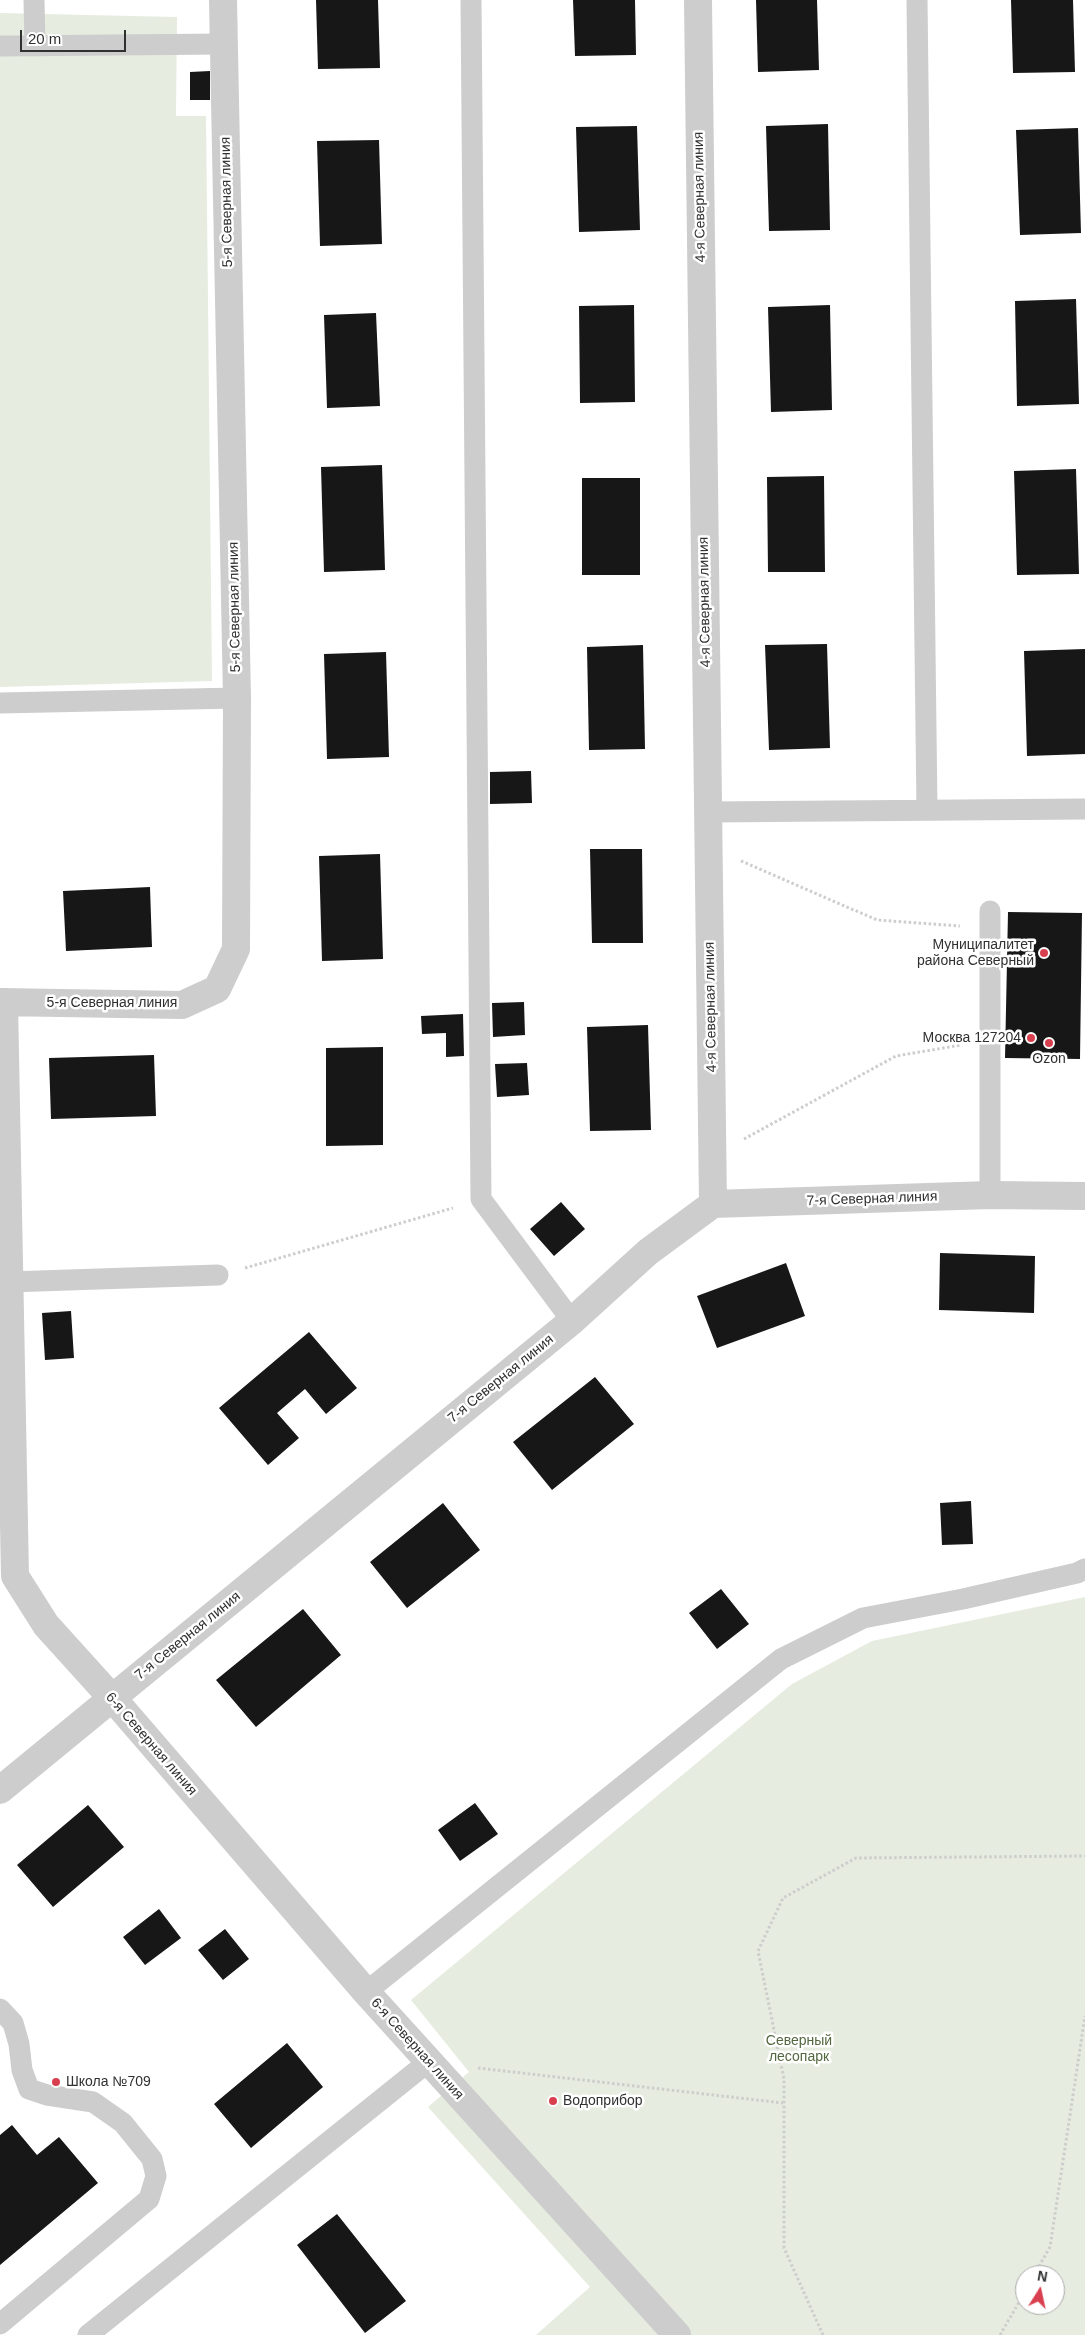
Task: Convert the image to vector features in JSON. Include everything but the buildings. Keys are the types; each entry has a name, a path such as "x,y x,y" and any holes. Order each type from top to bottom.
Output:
{"street":[{"name":"5-я Северная линия","path":"2,1002 182,1005 217,989 236,949 237,698 223,0"},
{"name":"4-я Северная линия","path":"698,0 713,1204"},
{"name":"6-я Северная линия","path":"2,1002 15,1576 46,1625 112,1698 366,1992 677,2335"},
{"name":"7-я Северная линия","path":"0,1790 572,1321 648,1252 713,1204 990,1195 1085,1196"}],"lane":[{"path":"34,0 34,46"},
{"path":"471,0 481,1199 572,1321"},
{"path":"918,0 927,810"},
{"path":"0,46 224,44"},
{"path":"0,703 237,698"},
{"path":"708,812 1085,809"},
{"path":"990,920 990,1195"},
{"path":"9,1282 218,1275"},
{"path":"366,1992 781,1659 863,1618 963,1599 1078,1573 1085,1569"},
{"path":"0,2009 13,2023 19,2044 22,2070 29,2089 47,2096 93,2102 123,2123 152,2158 156,2176 149,2200 0,2324"},
{"path":"88,2335 428,2062"}],"path":[{"path":"709,847 877,920 990,920"},
{"path":"713,1156 896,1056 990,1041"},
{"path":"218,1275 271,1262 481,1199"},
{"path":"822,2335 784,2248 784,2078 758,1951 783,1898 856,1858 1085,1856"},
{"path":"1040,2265 1050,2247 1085,2016"},
{"path":"478,2068 783,2103"},
{"path":"1000,2335 1015,2309"}],"green space":[{"path":"0,13 177,17 176,116 206,116 212,681 0,687"},
{"name":"Северный лесопарк","path":"1085,1597 1085,2335 536,2335 590,2287 428,2107 469,2072 411,2000 792,1684 872,1641"}],"place":[{"name":"Муниципалитет района Северный","path":"1044,953"},
{"name":"Москва 127204","path":"1031,1038"},
{"name":"Ozon","path":"1049,1043"},
{"name":"Школа №709","path":"56,2082"},
{"name":"Водоприбор","path":"553,2101"}]}
